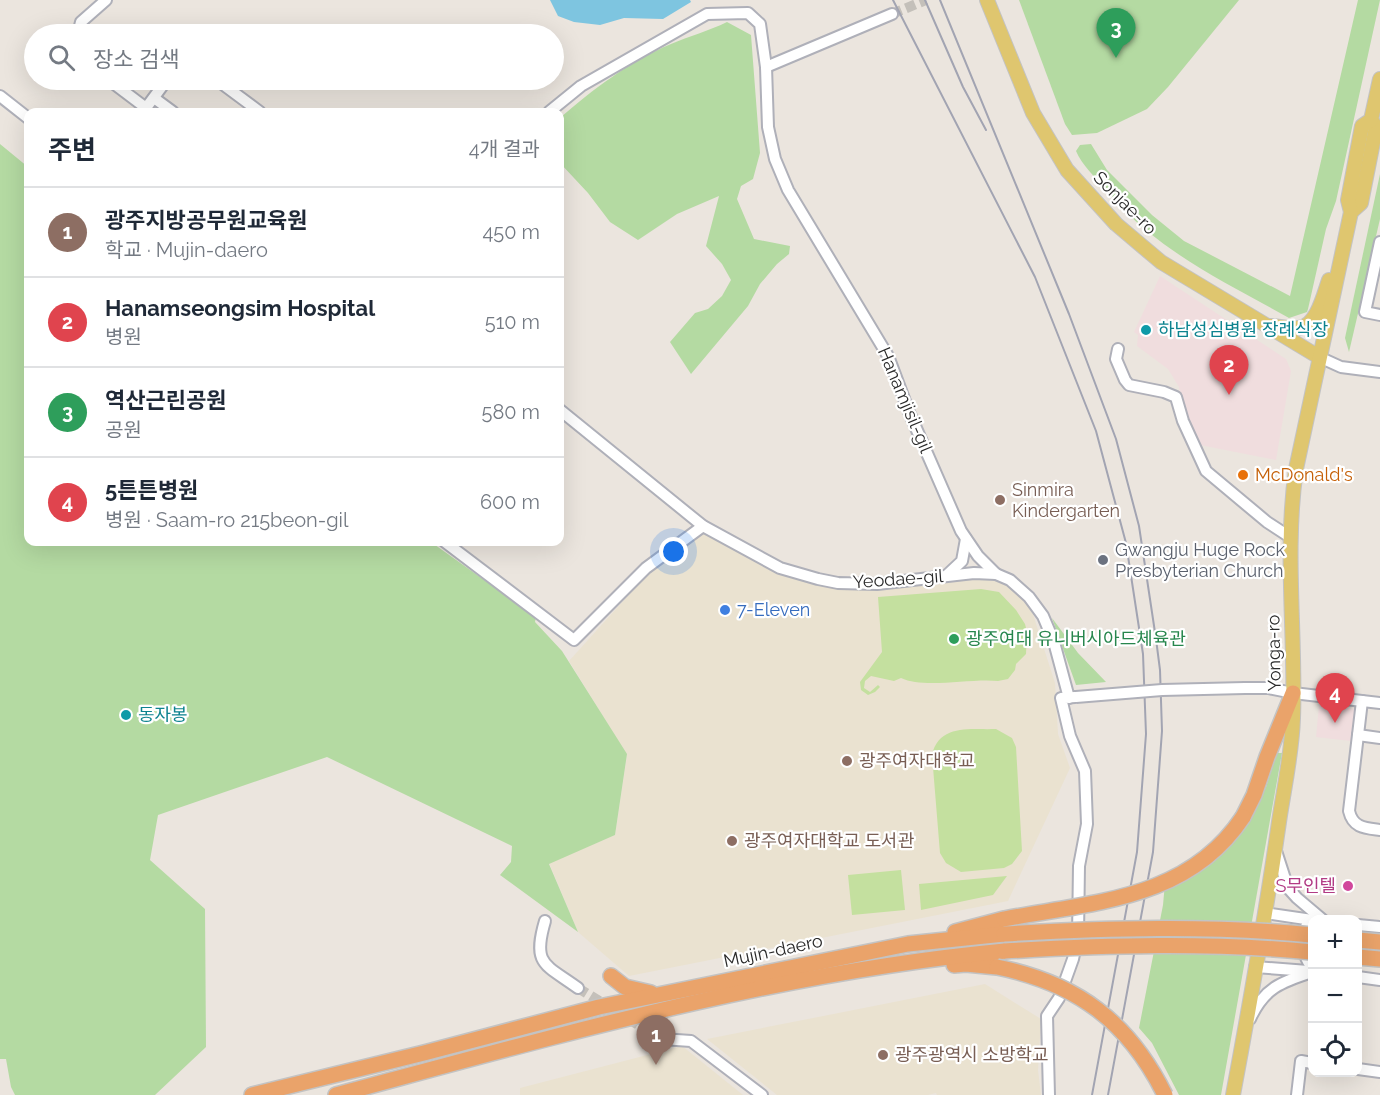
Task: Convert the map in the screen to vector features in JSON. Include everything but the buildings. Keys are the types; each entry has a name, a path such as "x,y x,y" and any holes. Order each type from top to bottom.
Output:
{"highway":[{"path":"1004,926 1163,885 1205,859 1233,831 1254,795 1293,693"},
{"name":"Mujin-daero","path":"252,1095 599,1007 1004,926 1085,929 1231,929 1308,935"},
{"path":"1362,940 1380,942"},
{"name":"Mujin-daero","path":"336,1095 588,1027 855,971 936,957 1005,951 1161,944 1234,945 1308,952"},
{"path":"1362,957 1380,959"},
{"path":"855,971 966,964 1024,972 1050,981 1090,1002 1128,1036 1165,1095"},
{"path":"599,1007 612,992 611,976 625,987 657,995"}],"main road":[{"name":"Sonjae-ro","path":"987,0 1033,113 1067,170 1116,224 1161,262 1319,357"},
{"name":"Yonga-ro","path":"1233,1095 1265,913 1293,721 1290,507 1319,357 1352,212 1348,200 1362,126 1371,120 1380,79"},
{"path":"1265,325 1301,328 1308,325 1342,251"}],"street":[{"path":"80,24 106,0"},
{"name":"Hanamjisil-gil","path":"554,108 581,86 707,14 748,13 760,24 766,67 768,127 775,159 788,190 888,356 909,412 961,531 978,556 996,574"},
{"path":"766,67 892,14"},
{"path":"121,90 143,108"},
{"path":"146,108 160,90"},
{"path":"230,90 255,108"},
{"path":"0,96 24,115"},
{"path":"154,98 168,108"},
{"path":"1380,242 1365,312 1380,315"},
{"path":"1118,349 1116,358 1129,385 1164,392 1176,397 1183,421 1209,475 1267,522 1290,537"},
{"path":"1319,357 1341,366 1380,372"},
{"name":"Yeodae-gil","path":"564,413 703,526 780,568 838,583 877,584 974,573 996,574"},
{"path":"450,546 574,640 646,568 703,526"},
{"path":"946,576 962,561 966,539"},
{"path":"996,574 1019,587 1043,616 1054,642 1068,698 1070,736 1085,771 1087,824 1079,866 1078,935 1073,959 1059,998 1047,1016 1049,1095"},
{"path":"1068,698 1173,690 1268,687 1293,693 1380,703"},
{"path":"1362,701 1349,812 1353,822 1362,828 1380,830"},
{"path":"1358,735 1380,738"},
{"path":"1275,848 1288,888 1317,915"},
{"path":"1265,913 1308,920"},
{"path":"545,921 540,936 540,956 547,966 578,988"},
{"path":"1308,923 1302,932 1301,942 1308,962"},
{"path":"1362,925 1380,927"},
{"path":"1255,967 1308,970"},
{"path":"1245,1031 1256,1007 1266,993 1287,980 1308,972"},
{"path":"1362,978 1380,980"},
{"path":"653,1034 662,1039 691,1041 762,1095"},
{"path":"1297,1095 1301,1061 1308,1062"},
{"path":"1362,1070 1380,1072"}],"shaded area":[{"path":"1160,276 1286,359 1291,371 1276,460 1200,445 1180,399 1179,387 1168,369 1137,346 1138,335 1134,332"},
{"name":"광주여자대학교","path":"704,534 777,572 847,588 877,589 988,578 1000,580 1011,587 1031,608 1055,683 1058,734 1070,768 1008,901 629,976 578,932 549,863 615,835 627,755 569,661 652,569"},
{"path":"1319,705 1355,709 1351,741 1316,737"},
{"name":"광주광역시 소방학교","path":"985,984 1041,1019 1038,1070 1041,1095 937,1095 936,1093 928,1095 777,1095 707,1039"},
{"path":"682,1046 743,1095 520,1095 520,1088"}],"green space":[{"path":"1019,0 1239,0 1168,87 1147,109 1097,133 1072,135 1065,124"},
{"path":"1358,0 1380,0 1336,201 1326,229 1308,309 1307,312 1289,318 1199,267 1147,231 1093,175 1076,151 1080,145 1091,144 1107,170 1152,215 1184,241 1290,296"},
{"path":"727,22 751,35 760,153 753,179 741,186 737,199 754,239 790,246 789,254 760,284 748,306 691,374 670,342 695,313 708,309 722,296 731,280 722,264 706,246 719,196 677,214 638,240 610,222 588,193 564,167 564,115 598,87 641,59 671,44"},
{"path":"0,144 24,164 24,546 437,546 536,617 535,622 562,651 627,754 615,835 549,864 578,932 500,875 511,862 512,846 327,757 158,815 150,860 205,909 206,1047 155,1095 15,1095 11,1087 6,1059 0,1059"},
{"path":"1380,174 1380,219 1349,352 1345,338"},
{"name":"광주여대 유니버시아드체육관","path":"981,589 999,592 1016,610 1025,624 1026,654 1016,664 1015,670 1008,679 922,683 901,678 894,681 871,676 865,681 864,688 870,692 878,685 880,687 868,695 861,690 860,682 882,652 878,597"},
{"path":"1052,618 1078,653 1106,682 1076,685"},
{"path":"966,729 996,729 1012,738 1016,747 1022,851 1012,864 1004,868 961,872 946,863 940,853 932,755 941,738 948,733"},
{"path":"1277,753 1282,753 1221,1095 1179,1095 1152,1043 1139,1028 1163,905 1165,883 1254,807 1266,787"},
{"path":"901,870 905,910 852,915 848,875"},
{"path":"1007,876 993,895 921,910 919,884"}],"water":[{"path":"550,0 690,0 691,2 663,19 624,18 600,25 574,22 558,16"}],"tunnel":[{"path":"892,14 926,0"},
{"path":"578,988 653,1034"}],"railway":[{"path":"893,0 1035,277 1096,431 1126,543 1143,654 1146,734 1137,852 1092,1095"},
{"path":"925,0 963,87 986,130"},
{"path":"940,0 1069,314 1116,439 1139,526 1160,670 1162,731 1153,852 1108,1095"}],"place":[{"name":"역산근린공원","path":"1116,58"},
{"name":"하남성심병원 장례식장","path":"1146,330"},
{"name":"Hanamseongsim Hospital","path":"1229,395"},
{"name":"McDonald's","path":"1243,475"},
{"name":"Sinmira Kindergarten","path":"1000,500"},
{"name":"Gwangju Huge Rock Presbyterian Church","path":"1103,560"},
{"name":"7-Eleven","path":"725,610"},
{"name":"광주여대 유니버시아드체육관","path":"954,639"},
{"name":"동자봉","path":"126,715"},
{"name":"5튼튼병원","path":"1335,723"},
{"name":"광주여자대학교","path":"847,761"},
{"name":"광주여자대학교 도서관","path":"732,841"},
{"name":"S무인텔","path":"1348,886"},
{"name":"광주광역시 소방학교","path":"883,1055"},
{"name":"광주지방공무원교육원","path":"656,1065"}]}
